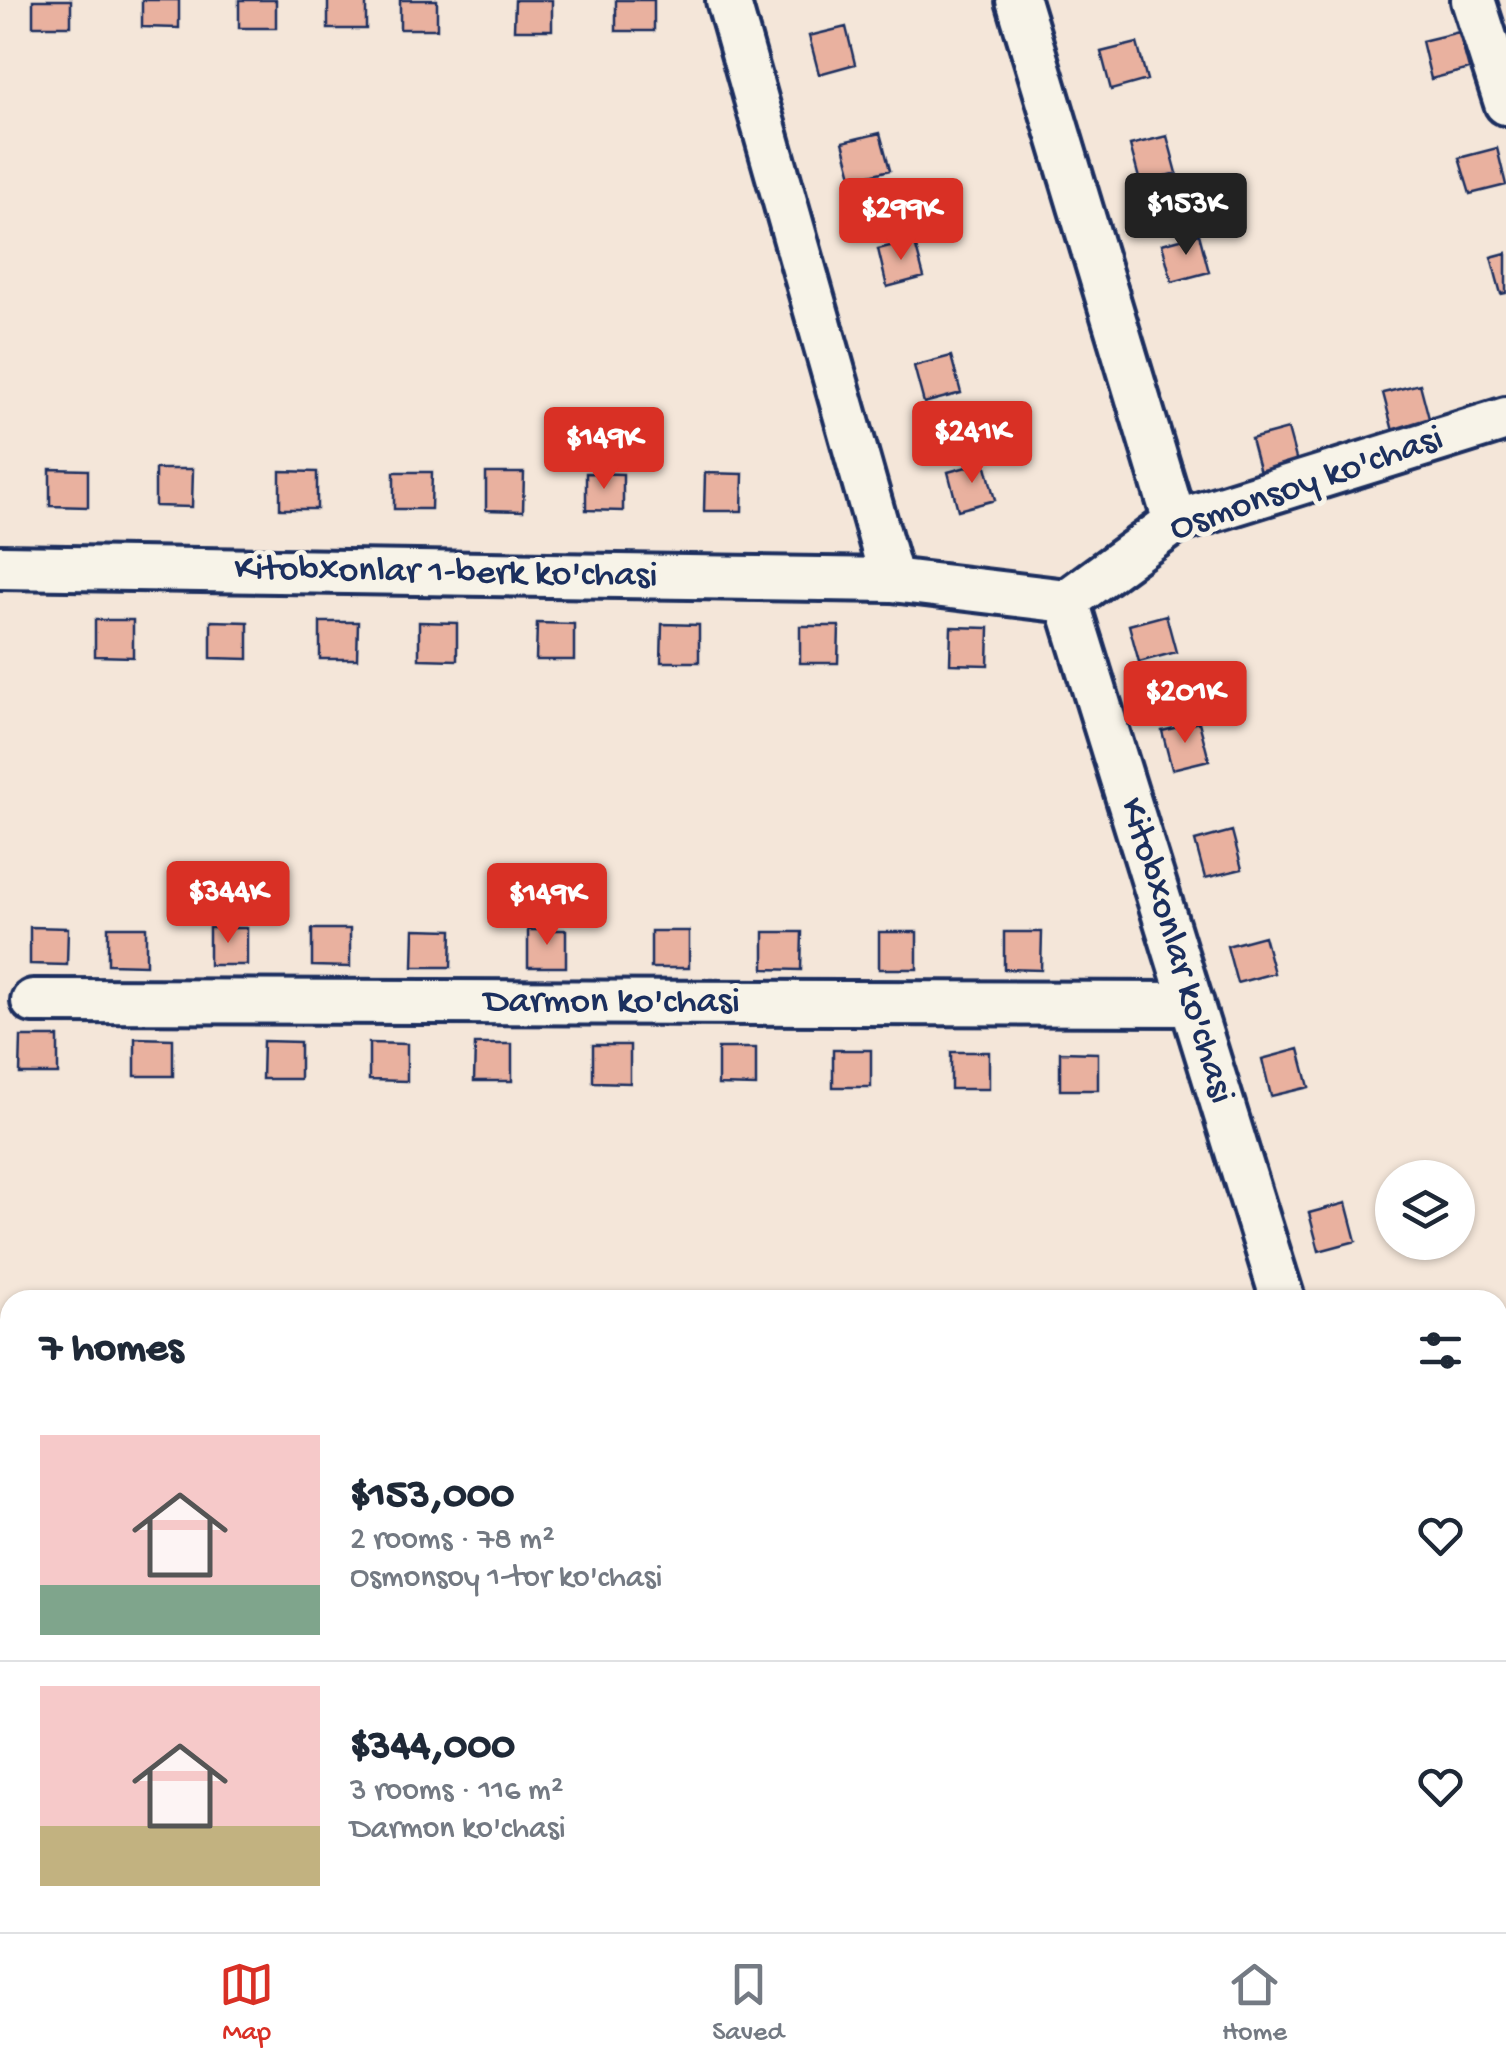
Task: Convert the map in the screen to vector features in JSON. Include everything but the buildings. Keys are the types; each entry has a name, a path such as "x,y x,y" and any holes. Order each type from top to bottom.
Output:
{"street":[{"path":"728,0 892,580 1067,601"},
{"path":"1018,0 1175,522"},
{"path":"1473,0 1506,102"},
{"name":"Osmonsoy ko'chasi","path":"1067,601 1175,522 1506,418"},
{"name":"Kitobxonlar 1-berk ko'chasi","path":"0,567 892,580"},
{"name":"Kitobxonlar ko'chasi","path":"1067,601 1281,1290"},
{"name":"Darmon ko'chasi","path":"32,1002 1192,1004"}]}
